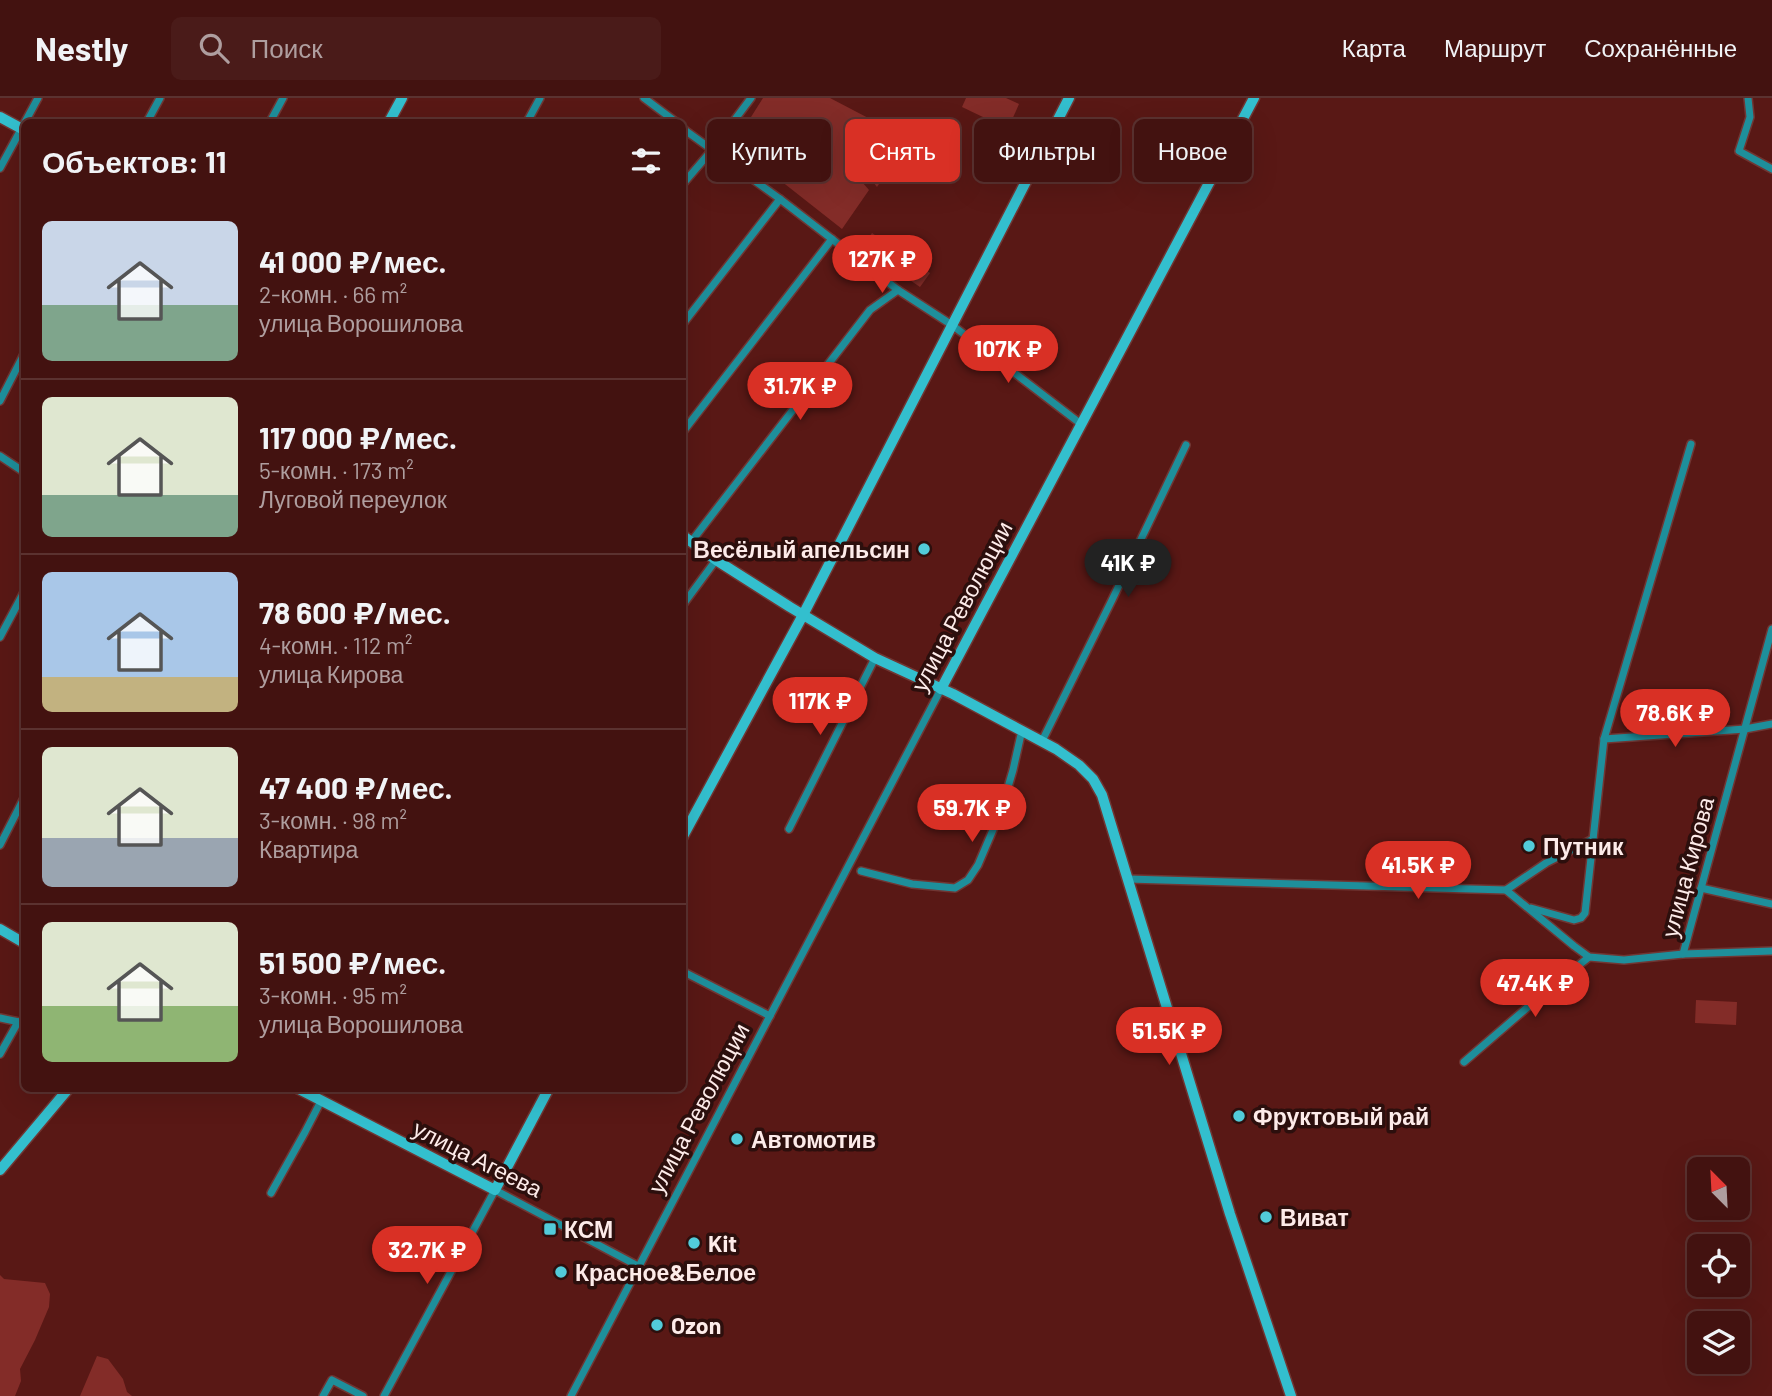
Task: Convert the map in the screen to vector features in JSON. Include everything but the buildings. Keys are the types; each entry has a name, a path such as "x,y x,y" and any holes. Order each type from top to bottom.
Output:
{"main road":[{"path":"391,119 402,98"},
{"path":"686,831 803,615 1069,98"},
{"name":"улица Революции","path":"941,689 1254,98"},
{"path":"0,117 21,128"},
{"path":"687,538 716,560 875,658 1042,741 1079,765 1093,779 1102,796 1230,1214 1291,1396"},
{"path":"0,929 21,941"},
{"path":"0,1170 66,1092"},
{"name":"улица Агеева","path":"304,1092 495,1190"},
{"path":"495,1190 547,1092"}],"street":[{"path":"28,119 38,98"},
{"path":"149,119 160,98"},
{"path":"272,119 282,98"},
{"path":"529,119 540,98"},
{"path":"644,98 672,119"},
{"path":"735,119 751,98"},
{"path":"1748,98 1750,117 1740,151 1772,169"},
{"path":"686,131 707,146"},
{"path":"0,168 21,132"},
{"path":"686,180 707,156"},
{"path":"756,182 898,290 952,325 1081,424"},
{"path":"686,320 780,199"},
{"path":"686,428 832,239"},
{"path":"687,538 870,310 898,290"},
{"path":"0,401 21,360"},
{"path":"1042,741 1186,444"},
{"path":"1525,906 1574,920 1585,913 1604,739 1691,444"},
{"path":"0,456 21,470"},
{"path":"686,601 716,560"},
{"path":"0,637 21,598"},
{"name":"улица Кирова","path":"1684,954 1772,629"},
{"path":"789,829 875,658"},
{"name":"улица Революции","path":"571,1396 941,689"},
{"path":"1604,739 1745,729 1772,724"},
{"path":"861,871 912,884 955,888 968,880 978,865 1001,811 1022,730"},
{"path":"0,845 21,804"},
{"path":"1128,879 1506,890 1546,863 1594,839"},
{"path":"1701,888 1772,904"},
{"path":"1506,890 1590,957 1624,960 1684,954 1772,951"},
{"path":"1464,1062 1590,957"},
{"path":"686,973 770,1016"},
{"path":"0,1018 21,1023 0,1054"},
{"path":"271,1193 321,1101"},
{"path":"384,1396 495,1190"},
{"name":"улица Агеева","path":"495,1190 638,1266"},
{"path":"323,1396 332,1380 363,1396"}],"shaded area":[{"path":"763,98 830,98 870,119 845,119 845,182 862,182 869,190 842,229 782,182 831,182 831,119 750,119"},
{"path":"966,98 1006,98 1019,104 1012,119 987,119 962,107"},
{"path":"872,233 930,273 920,287 862,247"},
{"path":"1696,1000 1737,1002 1736,1025 1695,1023"},
{"path":"0,1275 4,1279 45,1283 50,1294 49,1307 20,1369 21,1381 15,1396 0,1396"},
{"path":"97,1356 108,1359 132,1396 80,1396"}],"place":[{"name":"Весёлый апельсин","path":"924,549"},
{"name":"Путник","path":"1529,846"},
{"name":"Фруктовый рай","path":"1239,1116"},
{"name":"Автомотив","path":"737,1139"},
{"name":"Виват","path":"1266,1217"},
{"name":"КСМ","path":"550,1229"},
{"name":"Kit","path":"694,1243"},
{"name":"Красное&Белое","path":"561,1272"},
{"name":"Ozon","path":"657,1325"}]}
